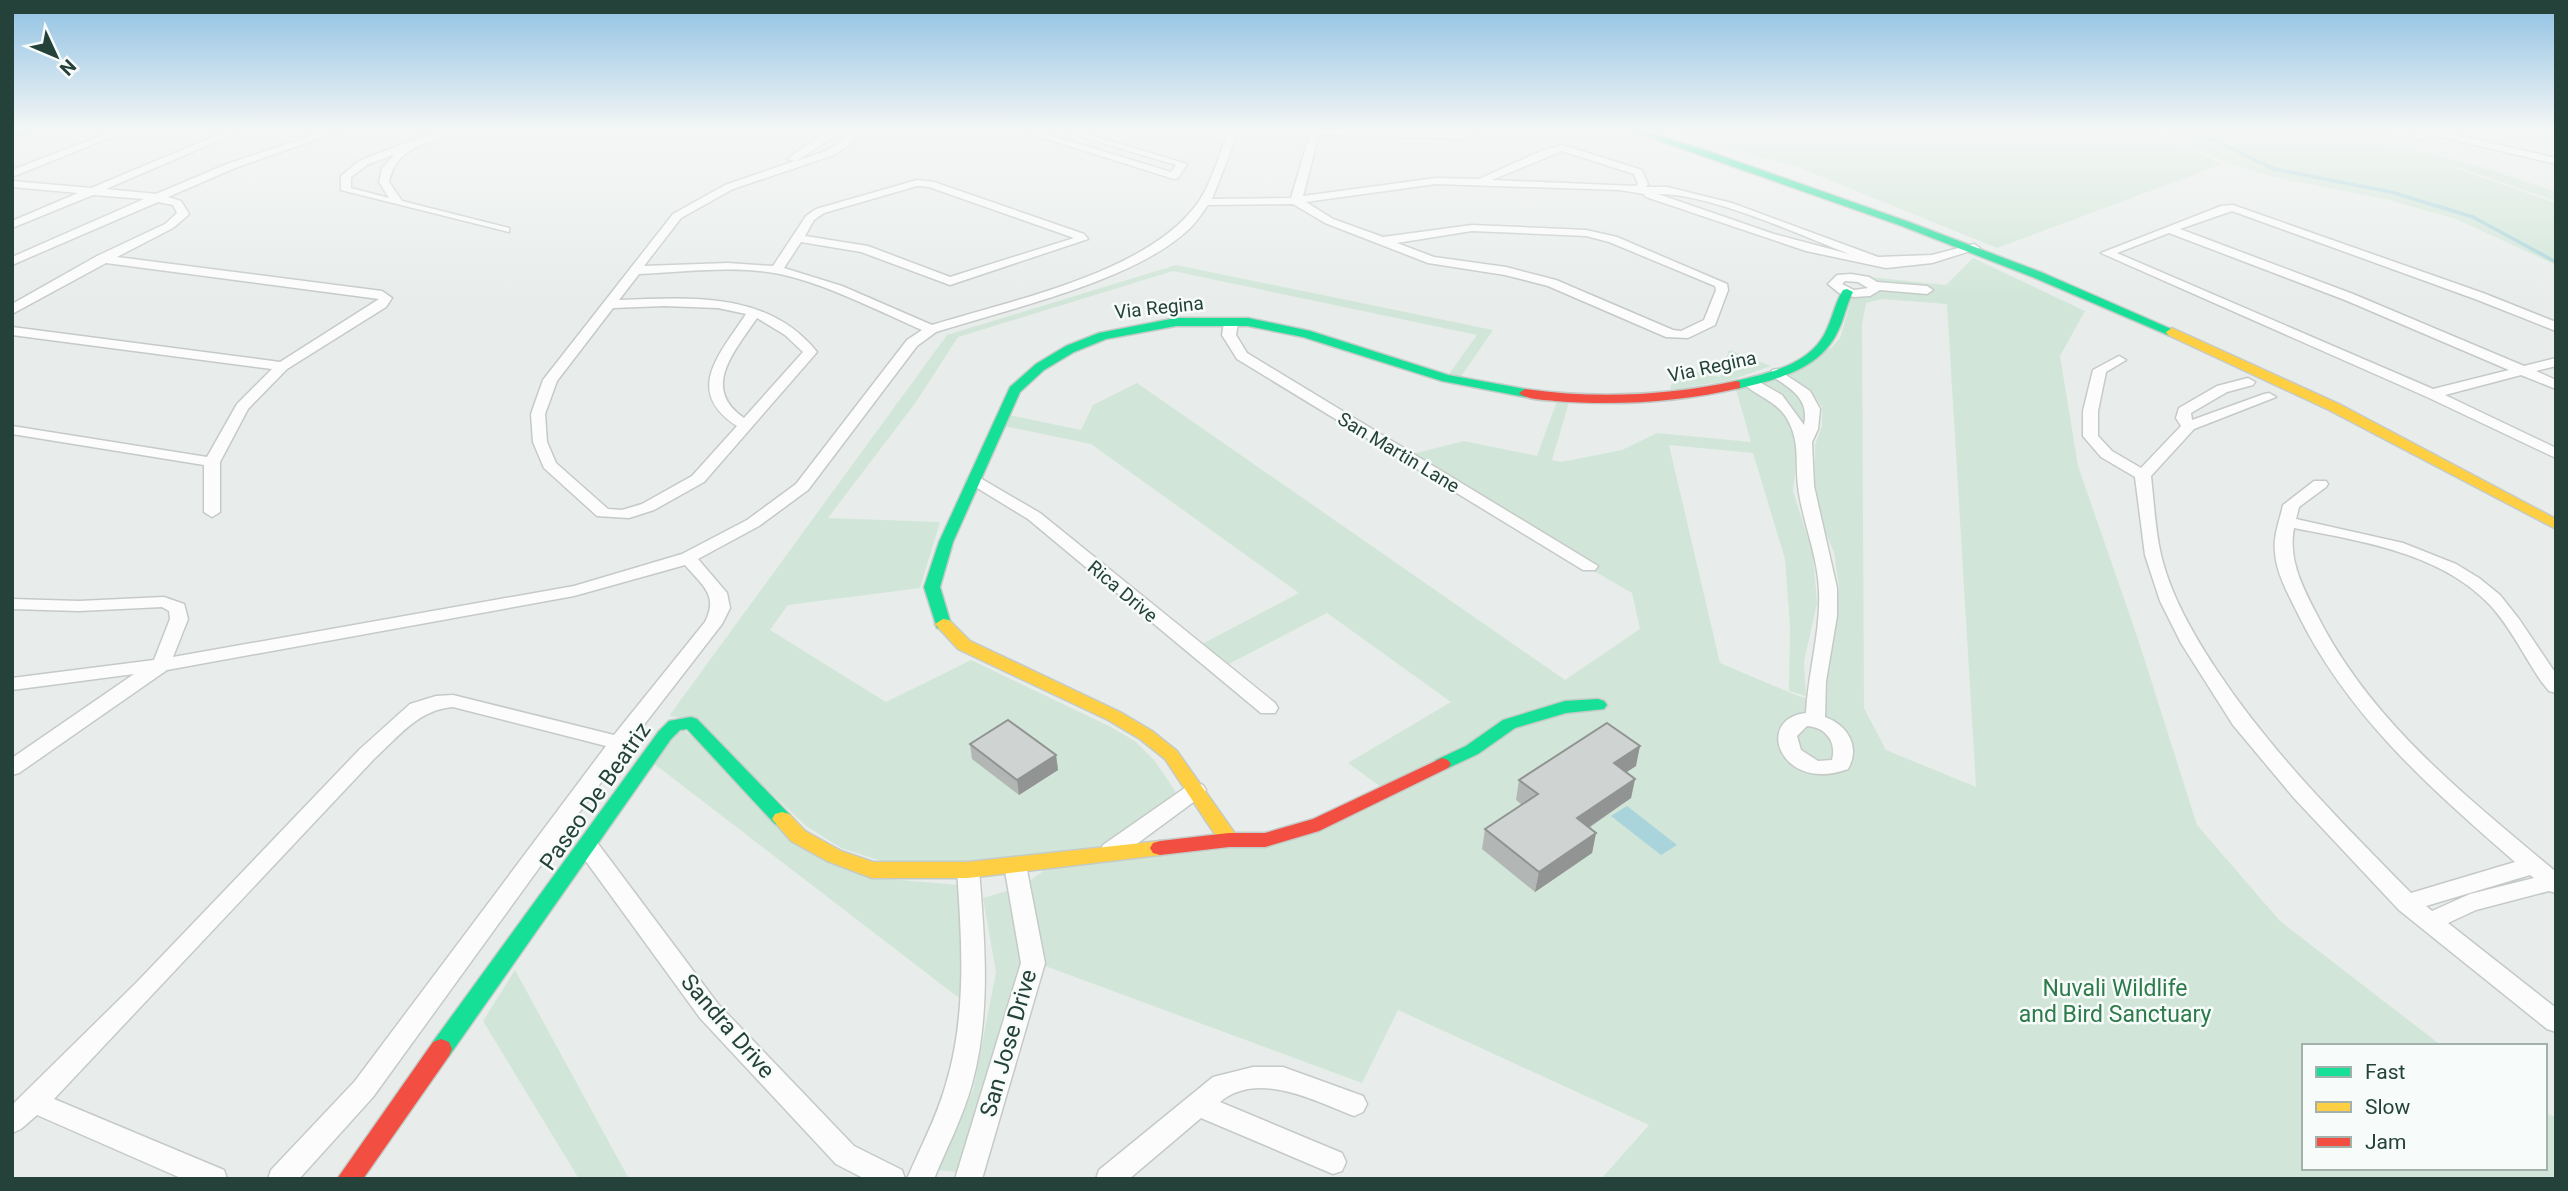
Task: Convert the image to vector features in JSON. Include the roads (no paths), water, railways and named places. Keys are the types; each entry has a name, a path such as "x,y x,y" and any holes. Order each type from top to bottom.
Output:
{"street":[{"path":"12,310 101,259 169,226 183,214 177,203 153,197 28,186"},
{"path":"12,225 108,186"},
{"path":"12,261 182,186"},
{"path":"346,186 346,190 505,230"},
{"path":"386,186 397,201"},
{"path":"610,304 726,303 755,311 796,335 810,352 698,479 648,507 623,515 603,513 549,465 540,442 538,414 550,380 677,216 733,186"},
{"path":"778,270 810,218 820,211 908,186"},
{"path":"798,238 864,249 950,281 1082,239 1080,236 930,186"},
{"path":"12,684 161,665 574,591 688,558 753,523 802,487 912,343 931,329 1103,275 1150,252 1184,228 1205,202 1212,186"},
{"path":"1296,201 1300,186"},
{"path":"1205,202 1264,204 1405,186"},
{"path":"1555,186 1644,191 1825,255 1886,264 1930,261 1974,248"},
{"path":"1643,186 1644,191"},
{"path":"1808,186 1974,248 2119,307 2293,387 2469,475 2556,525"},
{"path":"1296,201 1329,221 1432,260 1506,271 1552,284 1671,334 1683,335 1710,322 1722,290 1721,284 1716,281 1614,239 1586,233 1472,228 1384,241"},
{"path":"2556,327 2479,296 2234,208 2225,208 2107,253 2432,394 2556,454"},
{"path":"2169,229 2349,298 2556,385"},
{"path":"101,259 382,295 386,298 382,304 282,366 242,407 212,463 212,512"},
{"path":"636,270 778,270 814,280 931,329"},
{"path":"1847,292 1836,287 1834,281 1854,277 1875,286 1927,290"},
{"name":"Via Regina","path":"1228,840 1171,755 1146,735 1114,716 964,645 943,624 932,587 946,542 1014,390 1032,371 1063,351 1094,338 1147,326 1231,323 1280,328 1455,381 1540,395 1668,398 1749,382 1802,361 1828,341 1837,324 1841,300 1847,292"},
{"path":"747,426 731,417 720,404 713,389 716,375 755,311"},
{"name":"San Martin Lane","path":"1231,323 1229,335 1242,356 1589,566"},
{"path":"12,331 282,366"},
{"path":"2119,360 2100,370 2088,415 2089,432 2100,451 2143,475"},
{"path":"2432,394 2556,362"},
{"path":"1777,373 1803,390 1812,402 1814,422 1805,442"},
{"path":"1749,382 1777,398 1791,414 1805,442 1807,495 1828,587 1828,616 1816,681 1815,719"},
{"path":"2189,426 2182,414 2189,407 2222,389 2248,382"},
{"path":"2143,475 2189,426 2269,397"},
{"path":"12,430 212,463"},
{"path":"2143,475 2153,555 2169,601 2214,684 2240,720 2301,793 2407,904 2556,1022"},
{"name":"Rica Drive","path":"975,480 1034,516 1268,708"},
{"path":"2320,484 2291,505 2283,552 2313,631 2340,674 2396,742 2442,787 2554,883"},
{"path":"2289,522 2395,547 2457,572 2495,600 2534,660 2556,687"},
{"path":"281,1179 364,1089 619,743 713,624 722,608 719,593 688,558"},
{"path":"12,604 79,606 164,602 178,608 179,619 161,665 12,768"},
{"path":"12,1121 34,1102 367,754 417,709 436,702 453,701 619,743"},
{"path":"968,870 1228,840 1265,839 1319,824 1472,750 1509,724 1565,707 1598,705"},
{"name":"Paseo De Beatriz","path":"349,1179 672,726 691,723 798,836 834,856 872,870 968,870"},
{"path":"1109,853 1196,790"},
{"name":"Sandra Drive","path":"588,847 709,1011 845,1155 892,1179"},
{"name":"San Jose Drive","path":"968,1179 1032,963 1015,865"},
{"path":"2407,904 2438,892 2535,865"},
{"name":"San Jose Drive","path":"920,1179 962,1077 973,1007 974,936 968,870"},
{"path":"2428,922 2470,903 2554,883"},
{"path":"1109,1179 1222,1085 1253,1078 1283,1078 1354,1104"},
{"path":"34,1102 214,1179"},
{"path":"1196,1104 1332,1162"}],"water":[{"path":"1627,806 1677,845 1661,855 1611,816"}],"waterway":[{"path":"2358,186 2391,192 2473,217 2556,262"}],"park label":[{"name":"Nuvali Wildlife and Bird Sanctuary","path":"2115,1001"}]}
